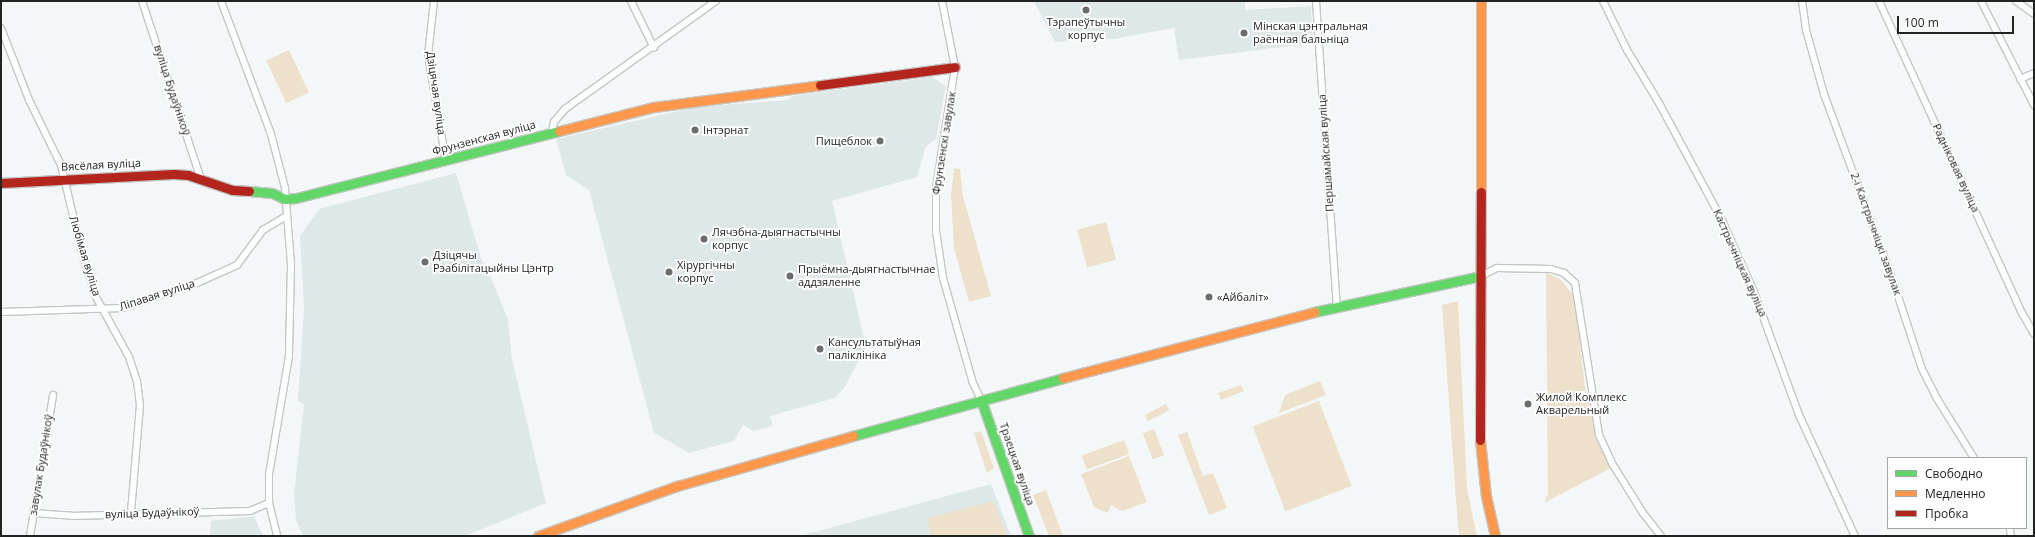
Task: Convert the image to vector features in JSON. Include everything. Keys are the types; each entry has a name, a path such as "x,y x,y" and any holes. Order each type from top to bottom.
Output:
{"main road":[{"path":"1481,1 1480,436 1486,496 1495,536"},
{"path":"552,132 654,107 954,67"},
{"name":"Фрунзенская вуліца","path":"285,199 306,196 446,161 552,132"},
{"name":"Вясёлая вуліца","path":"1,183 174,174 201,179 232,190 272,192 285,199"},
{"path":"538,536 689,483 981,400 1337,306 1481,276"},
{"name":"Траецкая вуліца","path":"981,400 1029,536"}],"street":[{"name":"вуліца Будаўнікоў","path":"142,1 201,179"},
{"path":"222,1 271,134 283,181 285,199 292,301 289,356 278,432 270,460 269,503 278,536"},
{"name":"Дзіцячая вуліца","path":"434,1 428,55 446,161"},
{"path":"631,1 654,48"},
{"name":"Фрунзенская вуліца","path":"552,132 554,122 565,109 654,48 716,1"},
{"name":"Фрунзенскі завулак","path":"942,1 954,67 936,188 936,231 943,278 973,383 981,400"},
{"name":"Першамайская вуліца","path":"1316,1 1337,306"},
{"name":"Кастрычніцкая вуліца","path":"1603,1 1627,50 1659,103 1721,218 1754,292 1799,415 1855,536"},
{"name":"2-і Кастрычніцкі завулак","path":"1802,1 1806,30 1824,94 1894,281 1922,369 1936,397 1973,457"},
{"name":"Радніковая вуліца","path":"1879,1 2022,313 2034,334"},
{"path":"1981,1 2034,105"},
{"path":"2016,1 2034,14"},
{"name":"Любімая вуліца","path":"1,28 3,40 29,100 61,165 63,179 80,245 103,310 129,357 138,389 140,405 130,512"},
{"path":"2020,80 2034,73"},
{"name":"Ліпавая вуліца","path":"1,312 103,310 122,308 197,283 237,265 263,230 286,216"},
{"path":"1481,276 1497,268 1544,268 1564,274 1575,283 1579,298 1599,435 1617,471 1643,513 1661,536"},
{"name":"завулак Будаўнікоў","path":"30,536 32,513 53,395"},
{"name":"вуліца Будаўнікоў","path":"32,513 72,516 130,512 250,511 269,503"}],"shaded area":[{"name":"Мінская цэнтральная раённая бальніца","path":"1034,1 1245,1 1245,10 1311,6 1313,43 1179,60 1174,28 1113,39 1055,42"},
{"path":"289,50 309,93 286,103 266,61"},
{"path":"932,77 946,86 936,139 926,146 917,177 832,201 866,347 844,388 835,398 770,416 773,426 754,431 743,425 734,441 689,453 654,433 589,190 566,175 556,139 696,107 788,100 793,96"},
{"path":"954,168 960,169 963,196 991,296 969,302 954,248 951,194"},
{"path":"456,173 482,262 486,265 508,320 512,359 546,503 465,536 303,536 296,520 294,493 304,404 298,401 304,308 300,236 319,209"},
{"path":"1106,222 1116,260 1087,267 1077,230"},
{"path":"1546,272 1561,280 1575,297 1585,388 1595,430 1611,468 1544,503 1548,494"},
{"path":"1458,301 1467,488 1477,536 1460,536 1458,527 1442,305"},
{"path":"1320,381 1326,395 1279,413 1285,395"},
{"path":"1241,385 1244,391 1221,400 1218,393"},
{"path":"1319,401 1352,486 1285,511 1253,426"},
{"path":"1166,404 1169,410 1148,421 1145,415"},
{"path":"1154,429 1164,455 1153,459 1143,433"},
{"path":"981,431 994,468 987,473 974,433"},
{"path":"1187,432 1203,476 1213,473 1227,508 1209,515 1178,435"},
{"path":"1124,440 1129,454 1087,469 1082,455"},
{"path":"1129,456 1147,502 1122,511 1111,505 1108,513 1094,507 1081,474"},
{"path":"991,484 1011,536 800,536"},
{"path":"1046,490 1063,536 1049,536 1033,495"},
{"path":"993,501 1007,536 931,536 927,518"},
{"path":"254,516 263,536 210,536 211,521"}],"traffic: fast":[{"path":"249,191 272,193 285,199 296,198 559,131"},
{"path":"1314,312 1481,276"},
{"path":"853,436 1063,378"},
{"path":"981,400 1029,536"}],"traffic: slow":[{"path":"1481,1 1481,192"},
{"path":"559,131 654,107 820,85"},
{"path":"1063,378 1314,312"},
{"path":"538,536 677,486 853,436"},
{"path":"1480,440 1486,496 1495,536"}],"traffic: jam":[{"path":"820,85 955,67"},
{"path":"1,183 174,174 188,175 232,190 249,191"},
{"path":"1480,440 1481,192"}],"place":[{"name":"Тэрапеўтычны корпус","path":"1086,10"},
{"name":"Мінская цэнтральная раённая бальніца","path":"1244,33"},
{"name":"Інтэрнат","path":"695,130"},
{"name":"Пищеблок","path":"880,141"},
{"name":"Лячэбна-дыягнастычны корпус","path":"704,239"},
{"name":"Дзіцячы Рэабілітацыйны Цэнтр","path":"425,262"},
{"name":"Хірургічны корпус","path":"669,272"},
{"name":"Прыёмна-дыягнастычнае аддзяленне","path":"790,276"},
{"name":"«Айбаліт»","path":"1209,297"},
{"name":"Кансультатыўная паліклініка","path":"820,349"},
{"name":"Жилой Комплекс Акварельный","path":"1528,404"}]}
